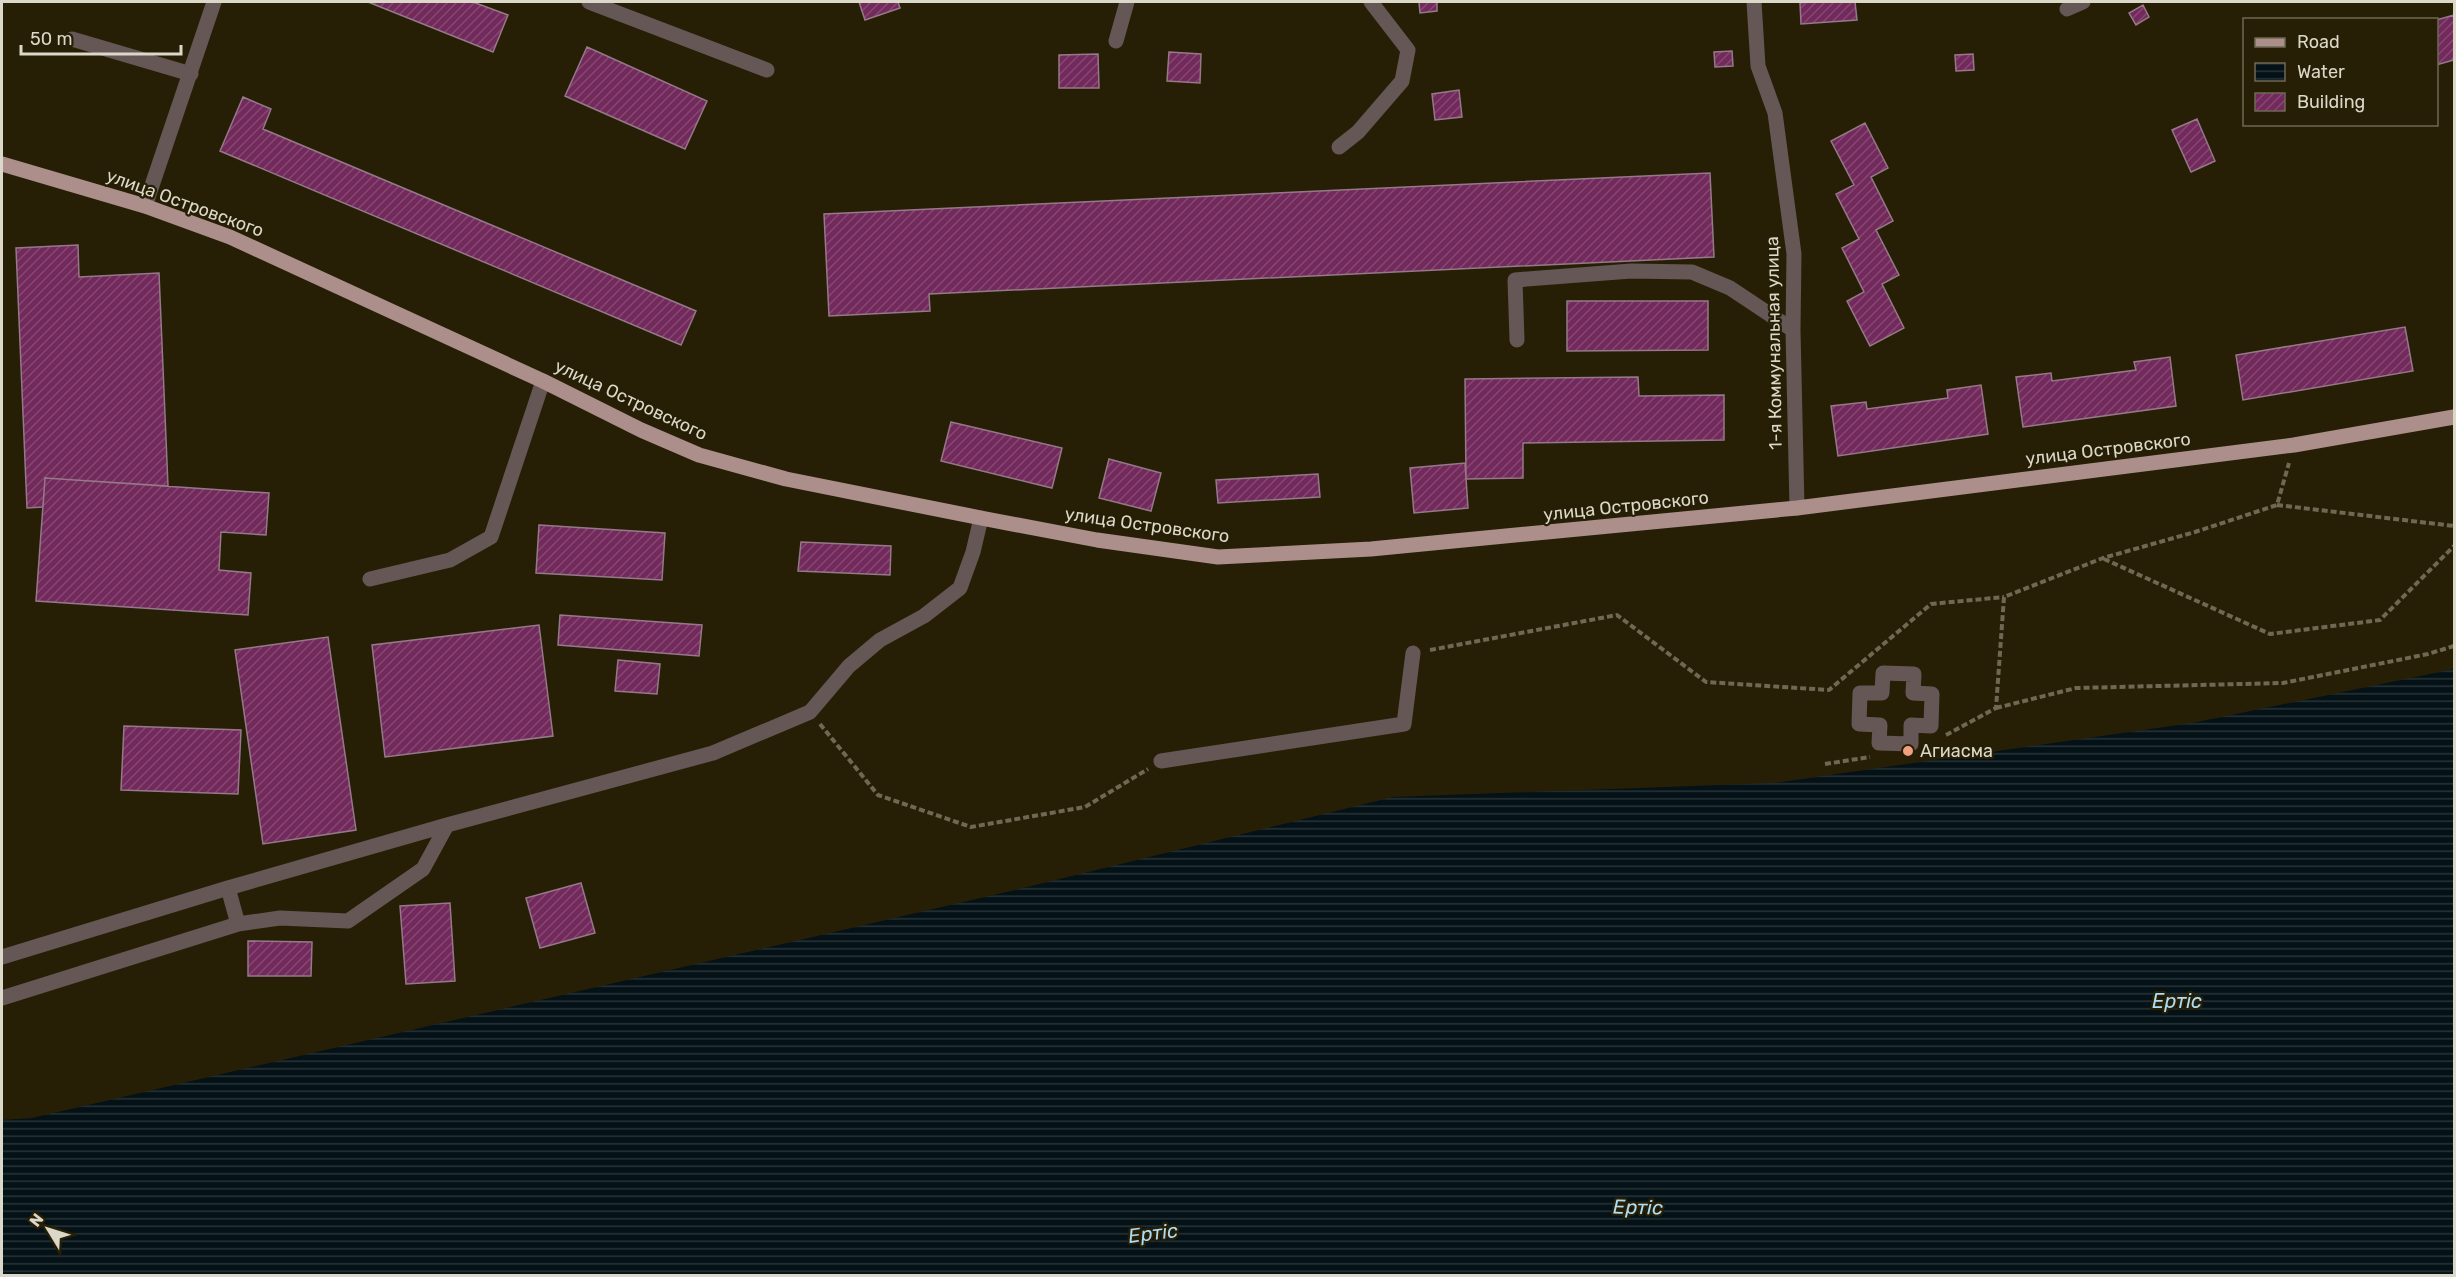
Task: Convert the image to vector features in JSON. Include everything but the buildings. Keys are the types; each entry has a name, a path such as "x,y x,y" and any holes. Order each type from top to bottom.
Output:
{"main road":[{"name":"улица Островского","path":"2,164 145,206 230,237 699,455 786,479 981,518 1097,540 1218,557 1371,549 1797,508 2294,445 2454,417"}],"street":[{"path":"145,206 214,2"},
{"path":"588,2 767,70"},
{"path":"1116,41 1127,2"},
{"path":"1339,147 1358,132 1402,81 1408,50 1371,2"},
{"name":"1-я Коммунальная улица","path":"1754,2 1758,66 1775,112 1794,254 1793,330 1797,508"},
{"path":"2067,9 2084,2"},
{"path":"72,39 191,74"},
{"path":"1517,340 1515,280 1631,271 1692,272 1731,288 1793,330"},
{"path":"370,579 450,560 491,537 543,381"},
{"path":"2,957 228,888 447,825 713,753 810,712 849,666 880,640 924,616 960,588 973,552 981,518"},
{"path":"1161,761 1404,724 1413,653"},
{"path":"1883,673 1914,674 1913,693 1932,694 1931,726 1911,725 1911,744 1879,743 1880,725 1859,724 1860,693 1882,693 1883,673"},
{"path":"2,998 238,924 280,918 348,921 423,869 447,825"},
{"path":"228,888 238,924"}],"path":[{"path":"2277,505 2294,445"},
{"path":"1413,653 1617,615 1706,682 1829,690 1931,604 2004,597 2103,558 2195,532 2277,505 2454,526"},
{"path":"2103,558 2270,634 2380,620 2454,546"},
{"path":"1995,708 2004,597"},
{"path":"1940,738 1995,708 2076,688 2283,683 2428,654 2454,646"},
{"path":"810,712 878,795 971,827 1085,807 1161,761"},
{"path":"1825,764 1877,755"}],"water":[{"name":"Ертіс","path":"2454,669 2454,1275 2,1275 2,1120 32,1118 1015,890 1393,797 1774,783 2192,723"}],"place":[{"name":"Агиасма","path":"1908,751"}]}
